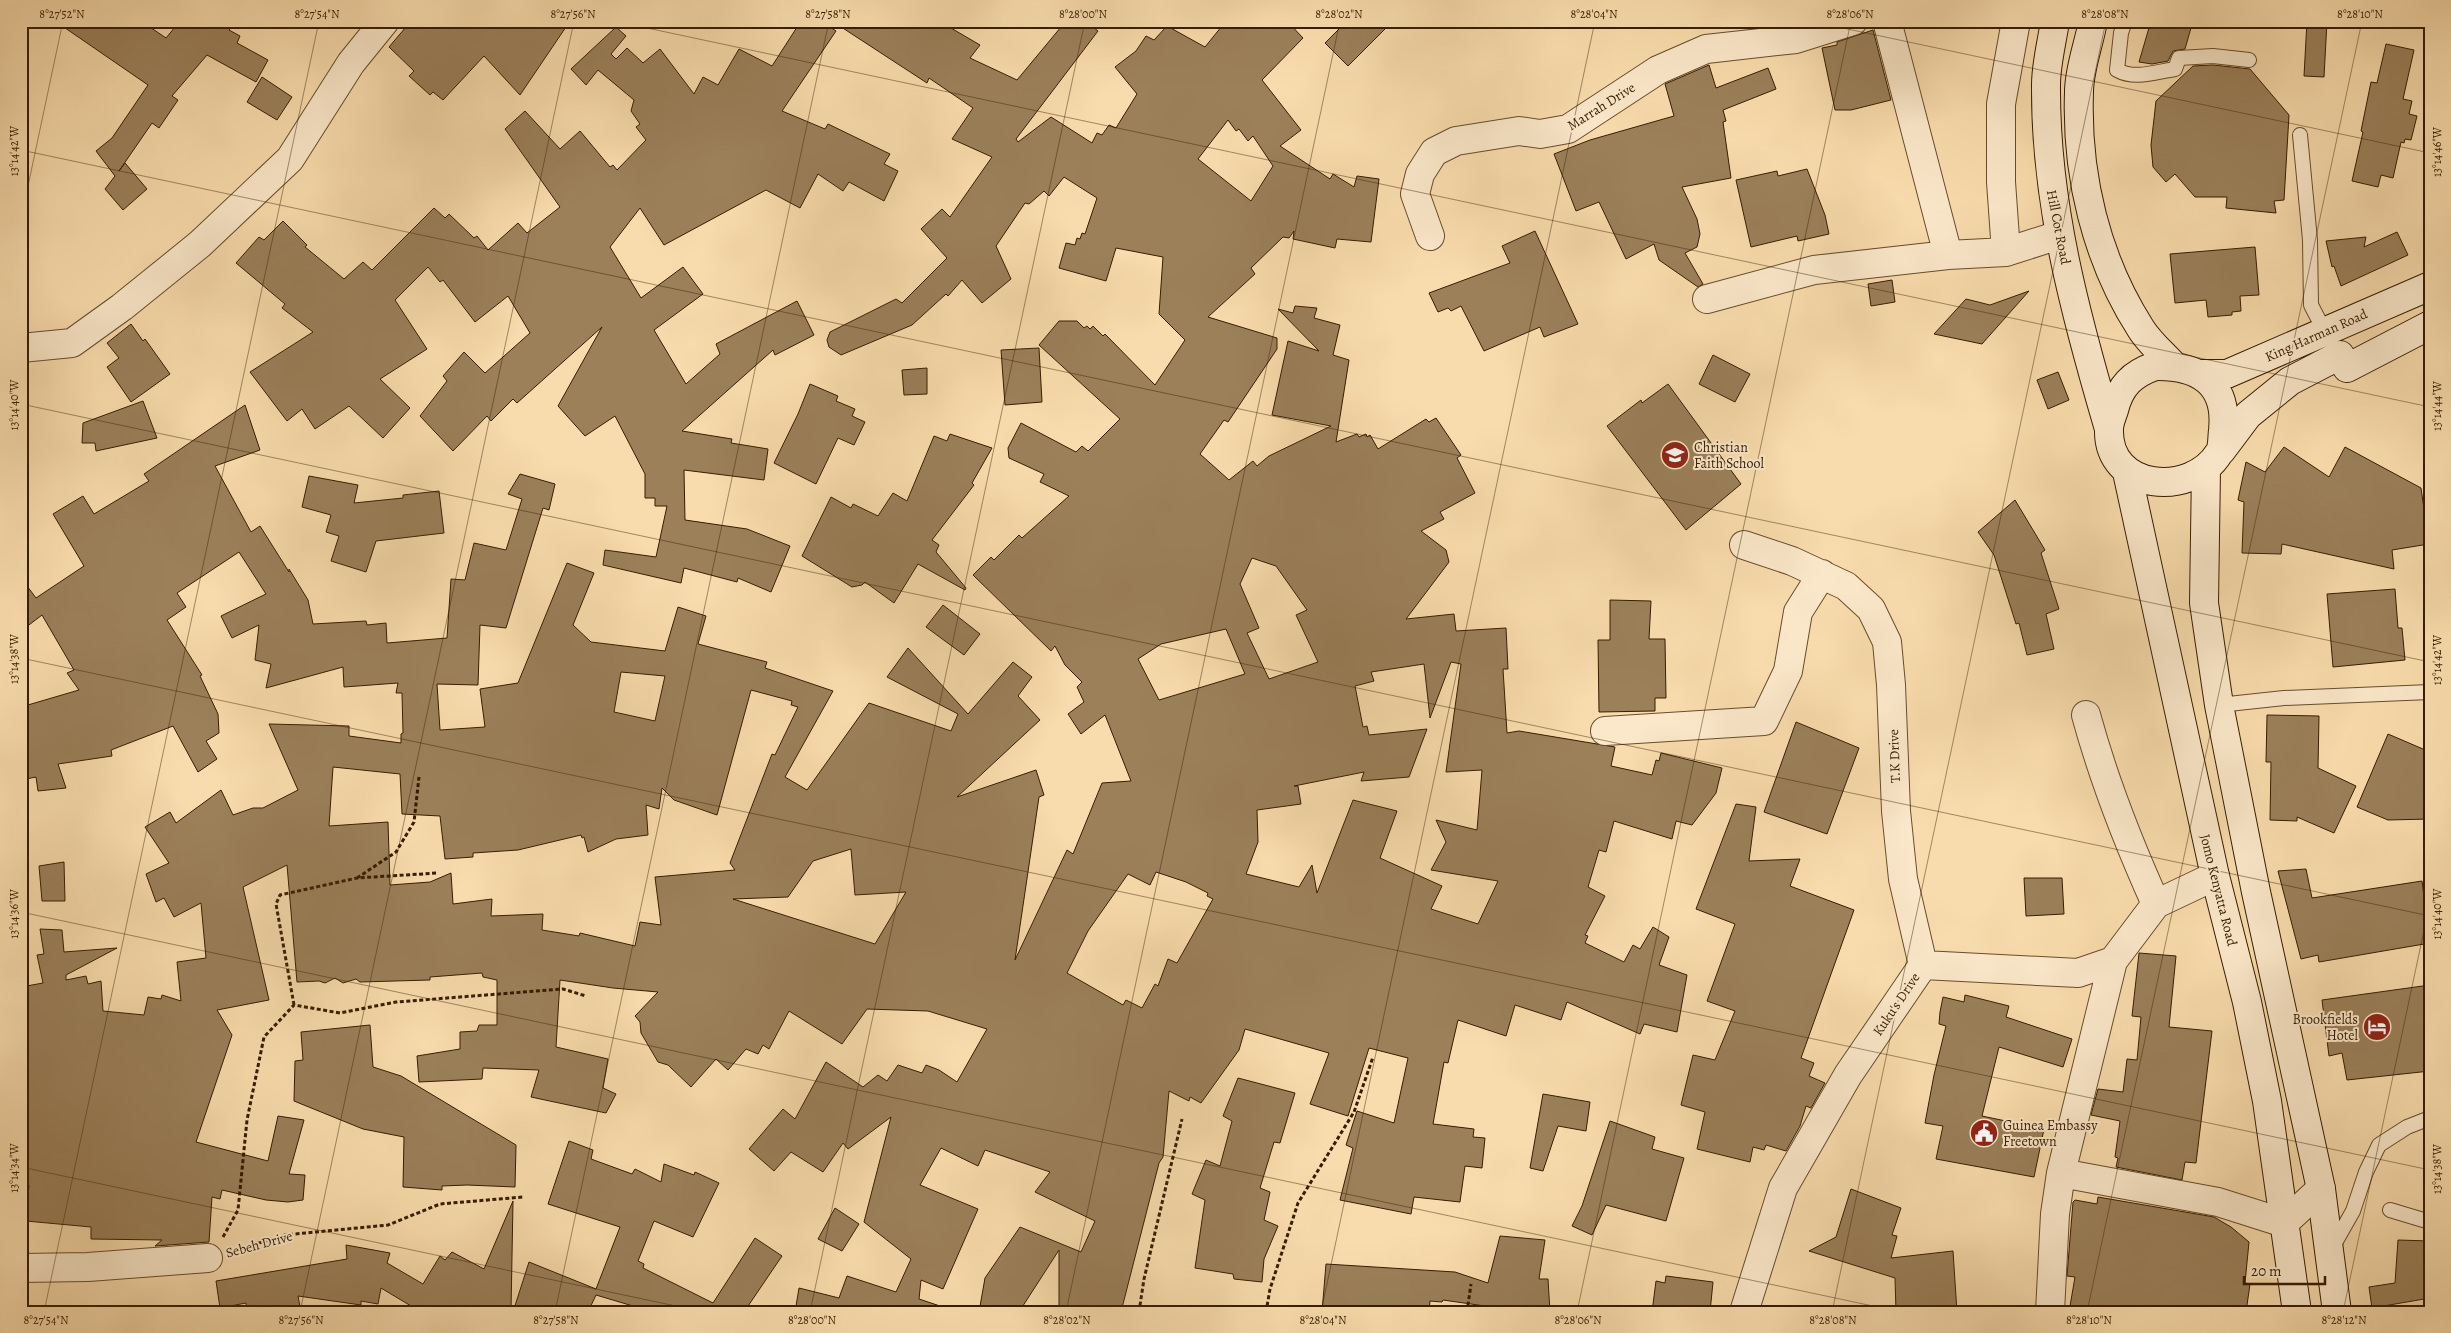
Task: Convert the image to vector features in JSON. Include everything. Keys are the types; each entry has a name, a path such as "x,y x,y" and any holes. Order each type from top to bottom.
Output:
{"street":[{"path":"21,348 72,342 122,307 200,244 290,159 351,63 385,21"},
{"name":"Marrah Drive","path":"1430,236 1414,194 1420,174 1434,152 1456,140 1519,131 1540,134 1568,129 1658,70 1706,49 1796,40 1852,21"},
{"path":"1887,21 1948,255"},
{"path":"2006,252 2001,182 2001,104 2016,21"},
{"name":"Hill Cot Road","path":"2054,21 2046,84 2050,177 2059,235 2088,358 2109,428"},
{"path":"2093,21 2079,90 2081,162 2094,226 2117,287 2142,331 2174,366"},
{"path":"1708,299 1814,270 1948,255 2006,252 2059,235"},
{"name":"King Harman Road","path":"2201,374 2227,374 2430,286"},
{"name":"King Harman Road","path":"2213,460 2248,415 2283,387 2340,355 2347,368 2430,325"},
{"path":"2213,460 2178,482 2150,481 2127,472 2116,460 2109,428 2122,387 2139,371 2155,366 2174,366 2201,374 2214,387 2220,400 2224,420 2213,460 2204,604 2219,705 2258,902 2321,1190 2337,1312"},
{"name":"Jomo Kenyatta Road","path":"2127,472 2215,876 2247,1002 2267,1101 2297,1312"},
{"name":"T.K Drive","path":"1744,545 1822,574 1846,586 1871,609 1887,642 1891,685 1896,811 1903,879 1923,965"},
{"path":"1605,731 1764,721 1788,670 1798,612 1822,574"},
{"path":"2086,715 2103,775 2126,838 2156,904"},
{"path":"2050,1312 2055,1214 2061,1173 2113,961 2156,904 2215,876"},
{"name":"Kuku's Drive","path":"1744,1312 1783,1188 1848,1075 1923,965 2078,973 2113,961"},
{"path":"2061,1173 2218,1202 2284,1223 2321,1190"},
{"name":"Sebeh Drive","path":"21,1268 88,1267 208,1258"}],"lane":[{"path":"2125,21 2121,33 2117,70 2126,75 2136,76 2175,69 2179,58 2213,56 2249,60"},
{"path":"2300,135 2310,240 2311,304 2323,331 2340,355"},
{"path":"2219,705 2284,698 2430,692"},
{"path":"2329,1253 2353,1211 2366,1172 2379,1144 2407,1127 2430,1118"},
{"path":"2390,1210 2430,1222"}],"path":[{"path":"357,878 396,852 414,822 419,777"},
{"path":"294,1005 276,904 280,896 357,878 438,873"},
{"path":"294,1005 340,1013 396,1002 563,989 586,996"},
{"path":"208,1258 238,1210 247,1120 264,1037 294,1005"},
{"path":"1266,1312 1270,1288 1298,1204 1354,1112 1373,1057"},
{"path":"1139,1312 1144,1279 1182,1119"},
{"name":"Sebeh Drive","path":"208,1258 285,1235 388,1225 440,1204 523,1197"},
{"path":"1466,1312 1471,1284"}],"building":[{"path":"55,21 141,21 166,38 180,21 236,21 229,30 240,36 237,43 268,60 256,82 207,55 172,96 178,100 159,128 152,123 119,171 125,163 147,189 123,210 105,189 115,176 96,151 112,138 148,85"},
{"path":"411,21 570,21 520,95 484,56 443,100 433,92 430,95 409,76 414,71 389,47"},
{"path":"801,21 821,21 836,31 782,111 825,129 828,124 890,154 884,164 898,171 884,201 849,182 843,191 818,174 800,208 766,190 664,245 640,208 610,247 641,298 683,267 703,294 654,330 686,384 720,354 716,344 797,301 814,335 775,355 773,350 682,431 732,439 731,443 768,449 764,480 684,470 685,520 747,529 790,546 771,592 738,578 737,582 684,568 681,583 603,565 605,550 656,557 667,506 655,506 655,498 645,498 645,474 615,416 585,436 558,406 602,327 517,403 513,399 491,421 487,416 453,451 420,416 447,381 443,376 464,352 485,373 530,333 508,296 475,322 443,280 440,282 428,267 395,300 427,349 380,379 410,408 383,438 349,406 315,429 302,409 287,421 250,372 313,332 282,308 285,304 236,263 259,237 264,240 283,221 307,245 305,247 344,279 363,262 372,270 434,208 445,218 449,214 474,238 477,236 488,250 518,223 527,233 560,207 505,129 525,111 560,149 580,131 610,167 613,165 617,170 646,140 636,127 640,124 631,111 634,100 598,70 586,85 571,69 616,27 626,36 611,54 616,59 627,48 643,63 660,49 694,94 703,77 718,85 739,49 772,66"},
{"path":"832,21 939,21 980,45 970,58 1017,80 1066,21 1085,21 1098,31 1016,139 1018,142 1051,117 1092,143 1097,133 1102,135 1109,125 1116,128 1137,94 1115,67 1136,51 1146,36 1154,40 1167,26 1205,47 1226,21 1287,21 1303,38 1262,80 1301,130 1280,146 1330,179 1333,174 1354,187 1357,176 1379,179 1371,242 1337,239 1335,248 1293,239 1294,231 1289,238 1283,237 1251,268 1255,274 1208,317 1277,338 1277,349 1228,422 1224,420 1200,454 1229,480 1253,461 1257,466 1269,456 1331,426 1272,415 1288,341 1319,351 1278,309 1293,313 1295,306 1317,308 1314,318 1340,325 1333,355 1349,360 1336,442 1357,434 1359,437 1366,434 1367,437 1370,435 1378,449 1426,419 1429,422 1436,418 1461,455 1457,458 1475,493 1440,512 1444,519 1421,531 1446,550 1449,562 1406,619 1454,614 1456,631 1506,628 1508,669 1503,669 1507,733 1519,731 1615,747 1611,766 1652,775 1656,760 1659,761 1661,753 1722,768 1716,793 1692,825 1676,821 1672,839 1614,821 1606,852 1599,850 1588,887 1605,896 1585,935 1588,936 1585,943 1624,962 1633,945 1640,949 1653,927 1669,937 1659,965 1687,975 1677,1032 1644,1024 1640,1034 1567,1002 1561,1020 1515,1005 1506,1036 1458,1020 1448,1063 1444,1062 1433,1124 1474,1129 1473,1137 1485,1138 1482,1168 1465,1166 1460,1202 1414,1197 1411,1214 1340,1200 1353,1148 1346,1145 1357,1111 1394,1123 1408,1058 1369,1048 1348,1116 1310,1104 1329,1053 1245,1029 1239,1050 1201,1103 1190,1097 1189,1101 1169,1091 1163,1157 1159,1163 1121,1312 1059,1312 1059,1250 1019,1312 979,1312 985,1278 1020,1227 1081,1252 1095,1221 1035,1192 1050,1172 985,1150 978,1166 941,1148 920,1185 978,1209 943,1289 921,1280 919,1299 943,1307 942,1312 795,1312 799,1288 839,1298 847,1276 896,1292 911,1259 864,1222 891,1117 848,1149 843,1143 823,1172 791,1152 774,1171 749,1149 783,1109 795,1119 826,1062 863,1087 878,1075 887,1081 898,1065 922,1073 926,1065 939,1070 957,1082 987,1029 928,1011 867,1009 842,1044 789,1011 769,1049 763,1045 758,1054 746,1049 728,1070 716,1059 691,1087 668,1065 658,1062 641,1033 640,1022 635,1016 658,992 560,980 556,1047 608,1059 603,1088 616,1094 606,1113 531,1097 539,1070 483,1068 482,1079 419,1082 417,1056 460,1049 460,1032 477,1031 479,1025 497,1025 497,980 483,977 482,973 430,977 430,980 360,982 356,979 343,983 335,978 325,983 319,981 297,982 287,865 243,887 269,1000 217,1010 232,1035 196,1142 268,1161 278,1116 304,1120 289,1174 305,1175 303,1200 288,1202 266,1200 222,1190 220,1199 212,1197 209,1242 155,1246 162,1240 91,1239 91,1227 26,1221 29,1185 25,1182 27,1164 21,1165 21,1098 25,1044 21,1044 21,987 43,983 37,955 44,954 40,929 62,930 64,952 117,948 66,975 66,980 86,976 88,984 101,981 103,1011 144,1015 148,997 161,999 162,995 181,1001 177,962 206,958 201,903 174,917 164,898 156,902 146,874 169,863 145,827 170,812 176,823 221,790 233,815 253,808 263,808 298,790 269,724 349,726 349,736 401,743 401,734 403,733 402,693 396,693 398,683 344,687 343,667 266,688 271,664 255,660 259,625 232,638 221,616 266,594 239,552 177,593 186,607 167,620 202,675 200,676 218,714 219,733 206,741 217,759 198,772 173,726 111,750 112,756 58,764 66,788 38,791 36,777 21,780 21,707 79,690 67,673 74,670 42,615 21,631 21,578 36,598 84,566 53,514 83,496 94,514 149,481 144,474 245,405 260,450 215,466 251,532 260,526 289,572 289,569 308,600 313,624 366,621 367,625 386,623 387,643 447,638 451,579 465,580 474,543 506,550 522,499 508,494 520,474 555,484 549,510 543,508 506,628 480,625 478,685 437,684 440,730 485,727 480,689 518,683 567,563 594,573 573,625 591,642 665,651 678,607 706,616 698,644 767,662 765,668 833,691 785,777 807,790 869,703 951,731 958,714 887,677 908,648 968,714 1013,662 1032,677 1018,696 1040,720 957,797 1036,770 1044,795 1039,797 1015,960 1067,850 1073,854 1102,783 1131,781 1105,715 1081,734 1068,714 1084,702 1077,687 1082,682 1065,665 1055,646 1051,651 973,575 991,557 994,560 1019,535 1022,538 1069,496 1040,482 1044,474 1009,458 1008,448 1021,423 1076,452 1082,446 1088,451 1120,419 1039,345 1059,321 1077,321 1084,328 1087,326 1090,329 1093,326 1103,336 1105,334 1155,385 1185,340 1159,314 1163,257 1116,248 1106,281 1059,268 1066,243 1075,245 1077,238 1080,239 1082,233 1085,234 1097,198 1064,177 1049,196 1044,191 1029,204 1025,203 996,246 1011,279 982,303 962,280 948,296 946,294 912,325 841,355 829,347 827,340 830,332 896,299 902,303 947,258 921,229 942,209 950,217 992,157 952,139 973,108 929,78 927,83","holes":["1228,120 1236,131 1239,129 1248,141 1253,136 1273,166 1251,201 1198,159","1252,558 1276,566 1307,610 1296,615 1318,662 1269,679 1247,633 1259,628 1240,584","1226,629 1245,674 1159,700 1138,659 1161,644","1451,662 1461,664 1446,772 1482,770 1477,830 1436,820 1446,842 1431,870 1498,881 1478,924 1431,909 1442,886 1380,858 1397,811 1353,800 1317,893 1312,865 1299,887 1246,874 1258,842 1257,810 1301,804 1298,786 1294,786 1364,772 1361,781 1409,777 1427,729 1369,735 1367,726 1363,727 1355,686 1374,681 1371,672 1424,664 1430,718","621,672 665,676 655,721 614,712","751,690 792,701 791,705 798,707 775,755 772,754 730,863 735,870 655,877 661,925 640,922 635,946 580,933 579,936 542,930 543,914 491,916 492,899 453,904 451,873 430,882 390,885 388,822 329,826 333,767 400,774 402,814 440,816 445,859 473,857 473,853 518,850 581,835 582,838 584,837 588,852 616,839 648,835 646,805 659,809 662,788 674,800 717,815","851,849 855,895 906,892 875,944 733,899 788,897 813,861","1156,872 1186,882 1208,893 1207,896 1213,899 1177,963 1168,959 1158,986 1155,984 1142,1008 1126,1000 1123,1005 1067,973 1088,931 1128,874 1150,885"]},
{"path":"1347,21 1393,21 1348,66 1325,43"},
{"path":"2151,21 2193,21 2185,49 2173,51 2168,61 2152,64 2139,62"},
{"path":"2307,21 2327,21 2324,77 2304,76"},
{"path":"1873,30 1891,100 1851,110 1835,110 1822,48 1837,45 1837,42"},
{"path":"2386,44 2414,50 2403,99 2412,101 2409,114 2417,116 2411,140 2405,139 2404,143 2401,142 2393,178 2381,175 2378,187 2352,181 2363,132 2361,131 2371,82 2377,83"},
{"path":"1709,65 1716,88 1768,68 1776,89 1723,110 1726,121 1723,122 1731,178 1682,187 1697,219 1700,234 1697,247 1685,253 1703,284 1698,287 1659,260 1654,244 1626,259 1599,202 1576,211 1554,154 1590,140 1674,116 1665,84"},
{"path":"2213,65 2250,69 2289,115 2284,200 2274,201 2276,213 2226,208 2227,197 2195,197 2175,174 2166,182 2153,167 2151,145 2156,101 2193,66"},
{"path":"262,77 292,97 277,120 247,102"},
{"path":"1807,169 1825,215 1829,234 1798,241 1797,236 1751,247 1736,180 1777,171 1778,176"},
{"path":"1535,231 1578,324 1544,337 1540,327 1484,351 1461,306 1451,311 1448,308 1438,312 1429,293 1510,263 1502,246"},
{"path":"2397,232 2408,255 2341,286 2334,266 2332,267 2326,241 2366,237 2364,247"},
{"path":"2255,247 2259,295 2240,296 2241,311 2232,312 2232,315 2208,317 2206,300 2175,303 2170,254"},
{"path":"1892,280 1895,302 1871,306 1868,284"},
{"path":"2029,291 1982,344 1934,334 1966,299 1990,305"},
{"path":"131,324 143,341 145,339 170,374 131,402 107,367 119,358 107,343"},
{"path":"1039,348 1042,402 1005,405 1001,350"},
{"path":"1713,355 1750,374 1735,402 1699,384"},
{"path":"927,368 927,394 904,395 902,370"},
{"path":"2058,372 2069,400 2048,409 2037,380"},
{"path":"810,384 838,396 836,401 855,409 852,416 865,422 854,445 838,438 816,484 774,463 798,414"},
{"name":"Christian Faith School","path":"1668,384 1741,484 1686,530 1607,426 1641,400 1642,403"},
{"path":"143,401 157,438 96,451 95,443 82,443 83,423"},
{"path":"950,434 992,448 972,483 974,485 932,540 939,545 936,552 966,588 965,590 918,564 894,603 865,582 862,585 852,587 802,556 831,497 851,508 853,504 878,516 893,493 907,501 934,436 947,441"},
{"path":"2284,447 2329,477 2345,447 2421,488 2429,544 2392,550 2394,569 2282,544 2281,554 2242,553 2244,502 2238,500 2246,462 2265,472"},
{"path":"309,476 358,485 354,503 403,498 403,495 439,491 444,533 376,541 366,572 331,561 339,536 326,532 331,515 302,507"},
{"path":"2015,500 2045,550 2041,553 2059,609 2046,614 2054,649 2027,655 2019,623 2016,624 1994,555 1978,532"},
{"path":"2395,589 2398,628 2402,628 2405,660 2333,667 2327,594"},
{"path":"1610,600 1651,601 1649,639 1665,639 1666,698 1655,698 1655,711 1599,712 1598,640 1610,640"},
{"path":"943,605 980,634 964,655 926,627"},
{"path":"2267,715 2319,716 2318,768 2356,786 2334,833 2297,817 2297,821 2270,820 2271,762 2266,762"},
{"path":"1796,722 1859,748 1827,834 1764,812"},
{"path":"2388,734 2430,752 2430,819 2388,820 2357,807"},
{"path":"1736,804 1756,807 1749,861 1800,859 1790,886 1854,910 1801,1058 1814,1063 1809,1076 1825,1083 1811,1108 1806,1106 1800,1126 1786,1151 1766,1145 1764,1150 1753,1147 1750,1162 1697,1149 1705,1112 1681,1105 1693,1055 1715,1060 1735,1011 1707,1001 1735,924 1696,909"},
{"path":"64,862 65,901 42,901 39,866"},
{"path":"2306,869 2312,898 2422,881 2430,943 2319,962 2318,955 2301,959 2278,871"},
{"path":"2024,878 2062,878 2064,914 2026,916"},
{"path":"2139,953 2176,956 2169,1027 2212,1031 2196,1163 2185,1162 2182,1180 2116,1167 2118,1158 2115,1157 2120,1121 2091,1115 2098,1089 2123,1092 2127,1059 2137,1060 2141,1017 2132,1016"},
{"name":"Brookfields Hotel","path":"2430,985 2430,1071 2347,1080 2342,1053 2329,1056 2322,1000"},
{"path":"1965,995 2009,1006 2006,1017 2072,1039 2063,1067 1999,1047 1982,1116 2044,1129 2034,1177 1936,1159 1943,1126 1925,1123 1946,1026 1939,1024 1940,1012 1943,997 1964,1002"},
{"path":"370,1025 373,1067 401,1076 516,1145 515,1187 442,1186 442,1190 403,1187 404,1137 363,1129 294,1101 295,1061 303,1060 301,1032"},
{"path":"1238,1078 1295,1093 1280,1143 1274,1142 1260,1188 1270,1192 1264,1220 1278,1226 1264,1259 1262,1282 1234,1279 1233,1274 1195,1268 1205,1200 1192,1194 1206,1160 1220,1166 1232,1121 1223,1116"},
{"path":"1543,1094 1590,1102 1586,1131 1558,1126 1543,1171 1530,1168"},
{"path":"1610,1121 1655,1137 1652,1149 1684,1158 1666,1221 1606,1205 1592,1235 1572,1226 1582,1206"},
{"path":"569,1141 593,1150 591,1159 632,1174 635,1169 661,1182 664,1164 694,1175 695,1172 719,1183 693,1237 654,1221 638,1261 644,1264 643,1268 713,1303 755,1238 782,1256 744,1312 653,1312 596,1295 588,1312 513,1312 529,1262 596,1289 620,1227 548,1204"},
{"path":"1851,1189 1901,1208 1892,1235 1897,1236 1891,1258 1953,1251 1957,1312 1896,1312 1895,1278 1809,1251 1836,1237"},
{"path":"2098,1197 2214,1217 2231,1227 2249,1242 2245,1283 2250,1284 2246,1312 2069,1312 2075,1277 2067,1276 2073,1202 2075,1200 2097,1204"},
{"path":"513,1201 511,1312 421,1312 381,1288 378,1304 361,1301 361,1305 298,1296 301,1312 247,1312 246,1303 220,1308 216,1281 347,1259 346,1245 390,1253 387,1263 423,1284 440,1256 445,1260 452,1252 484,1269"},
{"path":"835,1208 859,1224 842,1251 818,1239"},
{"path":"1500,1236 1545,1240 1539,1279 1548,1279 1550,1312 1484,1312 1485,1306 1443,1300 1442,1302 1430,1301 1429,1312 1322,1312 1326,1264 1455,1272 1488,1283"},
{"path":"2398,1240 2430,1241 2430,1298 2372,1308 2369,1287 2395,1283"},
{"path":"1666,1276 1713,1282 1710,1312 1652,1312 1656,1281 1665,1283"}],"place":[{"name":"Christian Faith School","path":"1675,455"},
{"name":"Brookfields Hotel","path":"2377,1027"},
{"name":"Guinea Embassy Freetown","path":"1984,1133"}]}
